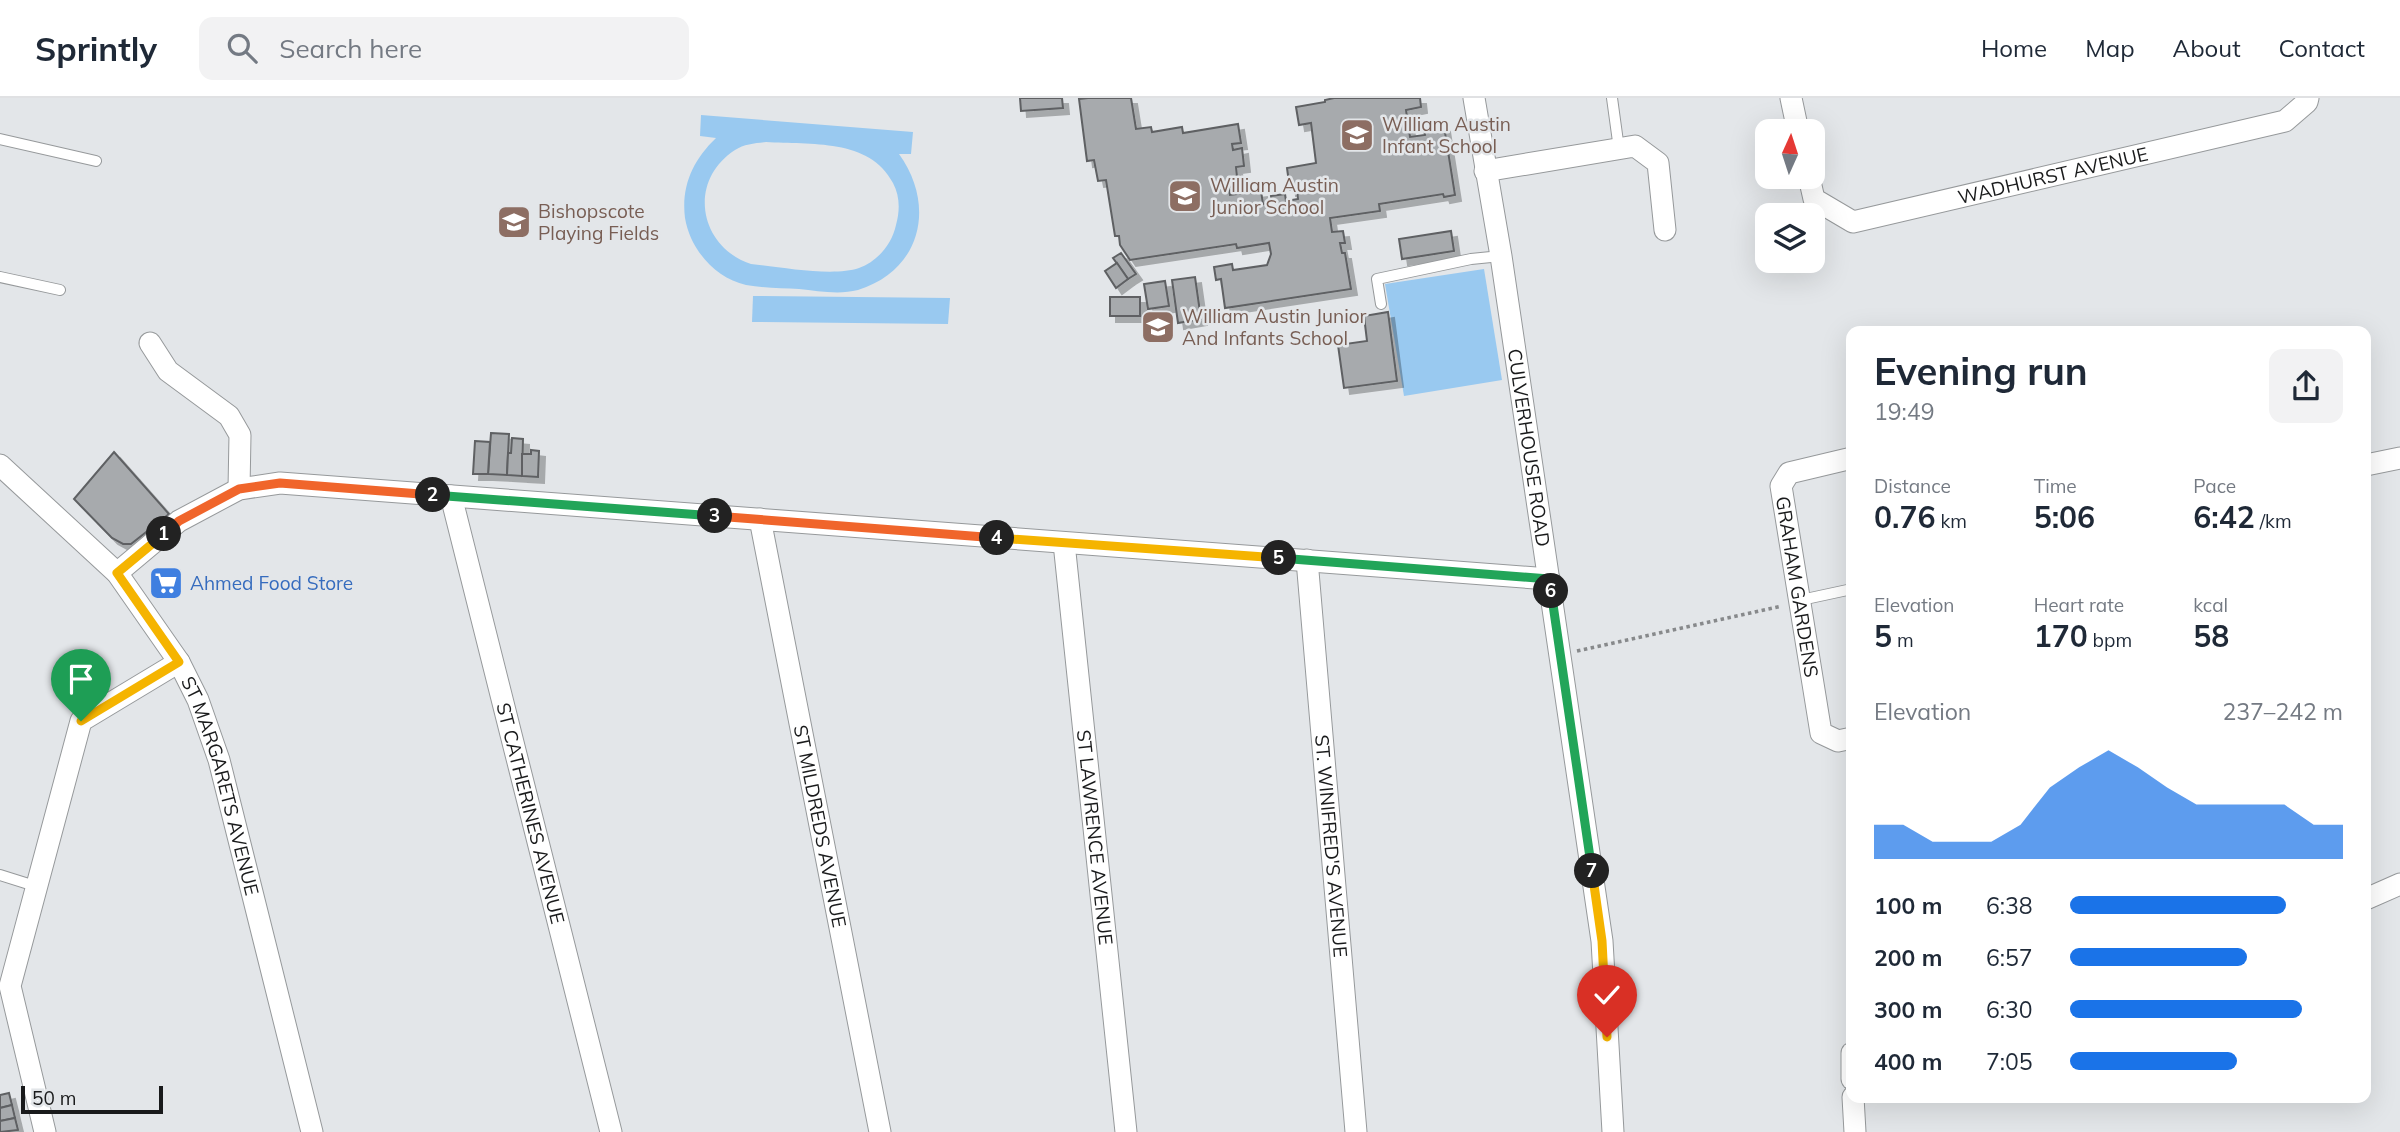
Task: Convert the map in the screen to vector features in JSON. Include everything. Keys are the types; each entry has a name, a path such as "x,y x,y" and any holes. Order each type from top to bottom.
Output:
{"street":[{"name":"CULVERHOUSE ROAD","path":"1474,98 1502,256 1602,941 1613,1132"},
{"path":"1791,98 1795,119"},
{"name":"WADHURST AVENUE","path":"1811,189 1814,199 1853,222 2285,121 2307,102 2308,98"},
{"path":"1485,171 1635,146 1658,163 1665,230"},
{"path":"150,343 168,371 229,416 240,435 239,489"},
{"path":"2371,464 2400,458"},
{"name":"GRAHAM GARDENS","path":"1846,459 1789,473 1781,486 1821,733 1838,741 1846,739"},
{"name":"ST MARGARETS AVENUE","path":"0,464 117,573 179,662 198,700 219,760 312,1132"},
{"path":"117,573 179,521 239,489 280,483 1549,579"},
{"name":"ST CATHERINES AVENUE","path":"451,496 611,1132"},
{"name":"ST MILDREDS AVENUE","path":"760,519 880,1132"},
{"name":"ST LAWRENCE AVENUE","path":"1064,543 1126,1132"},
{"name":"ST. WINIFRED'S AVENUE","path":"1307,560 1356,1132"},
{"path":"45,1132 5,986 81,721 179,662"},
{"path":"2371,896 2400,884"},
{"path":"1853,1103 1855,1132"}],"lane":[{"path":"1612,98 1619,149"},
{"path":"0,139 96,161"},
{"path":"1381,304 1377,279 1471,259 1502,256"},
{"path":"0,277 60,290"},
{"path":"1801,600 1846,590"},
{"path":"0,875 35,887"}],"path":[{"path":"1561,654 1801,600"}],"shaded area":[{"path":"701,115 913,132 911,154 899,154 917,194 919,214 916,234 909,252 897,267 880,281 851,291 828,292 752,286 724,276 698,251 685,218 685,195 690,174 701,155 716,138 700,136","holes":["766,142 837,147 870,158 883,168 893,183 898,198 894,232 883,251 859,268 835,272 751,264 733,255 720,243 710,229 706,212 705,195 710,178 720,163 735,150"]},
{"path":"1484,269 1502,380 1404,396 1385,284"},
{"path":"753,296 950,298 948,324 752,322"}],"building":[{"path":"1020,98 1062,98 1063,108 1021,111"},
{"path":"1131,98 1136,129 1151,127 1152,132 1182,127 1183,133 1238,124 1241,143 1232,144 1233,150 1242,148 1244,166 1236,167 1238,186 1229,187 1230,195 1261,191 1263,204 1272,203 1271,196 1285,194 1286,201 1298,199 1297,190 1290,190 1287,168 1316,163 1311,123 1299,125 1296,107 1334,98 1420,98 1421,107 1406,110 1410,137 1425,135 1424,129 1444,126 1455,195 1444,197 1443,194 1379,204 1380,211 1330,218 1332,232 1343,231 1345,243 1340,243 1342,253 1345,253 1351,289 1225,308 1221,279 1216,280 1214,267 1232,264 1233,270 1267,265 1271,254 1269,243 1237,248 1236,244 1130,260 1120,245 1119,236 1115,236 1106,180 1098,181 1094,160 1087,161 1079,99","holes":["1198,187 1200,200 1172,204 1170,191"]},
{"path":"1451,231 1454,251 1402,259 1399,239"},
{"path":"1121,253 1136,274 1128,279 1113,258"},
{"path":"1117,263 1128,279 1116,288 1105,271"},
{"path":"1195,277 1201,319 1178,323 1172,280"},
{"path":"1165,281 1169,306 1148,309 1144,284"},
{"path":"1110,297 1140,297 1140,316 1110,316"},
{"path":"1388,312 1397,381 1344,388 1338,345 1367,341 1364,316"},
{"path":"491,433 509,434 507,475 488,474"},
{"path":"512,438 523,439 522,476 507,475"},
{"path":"475,441 490,442 488,474 473,474"},
{"path":"531,450 539,451 538,477 522,476 522,454 531,454"},
{"path":"114,452 169,514 131,544 123,544 112,538 74,499"},
{"path":"9,1093 12,1105 0,1108 0,1095"},
{"path":"12,1105 15,1118 0,1121 0,1108"},
{"path":"15,1118 18,1130 0,1132 0,1121"}],"place":[{"name":"William Austin Infant School","path":"1357,135"},
{"name":"William Austin Junior School","path":"1185,196"},
{"name":"Bishopscote Playing Fields","path":"514,222"},
{"name":"William Austin Junior And Infants School","path":"1158,327"},
{"name":"Ahmed Food Store","path":"166,583"}],"route":[{"path":"81,721 179,662 117,573 179,521 239,489 280,483 1549,579 1602,941 1607,1037"}]}
